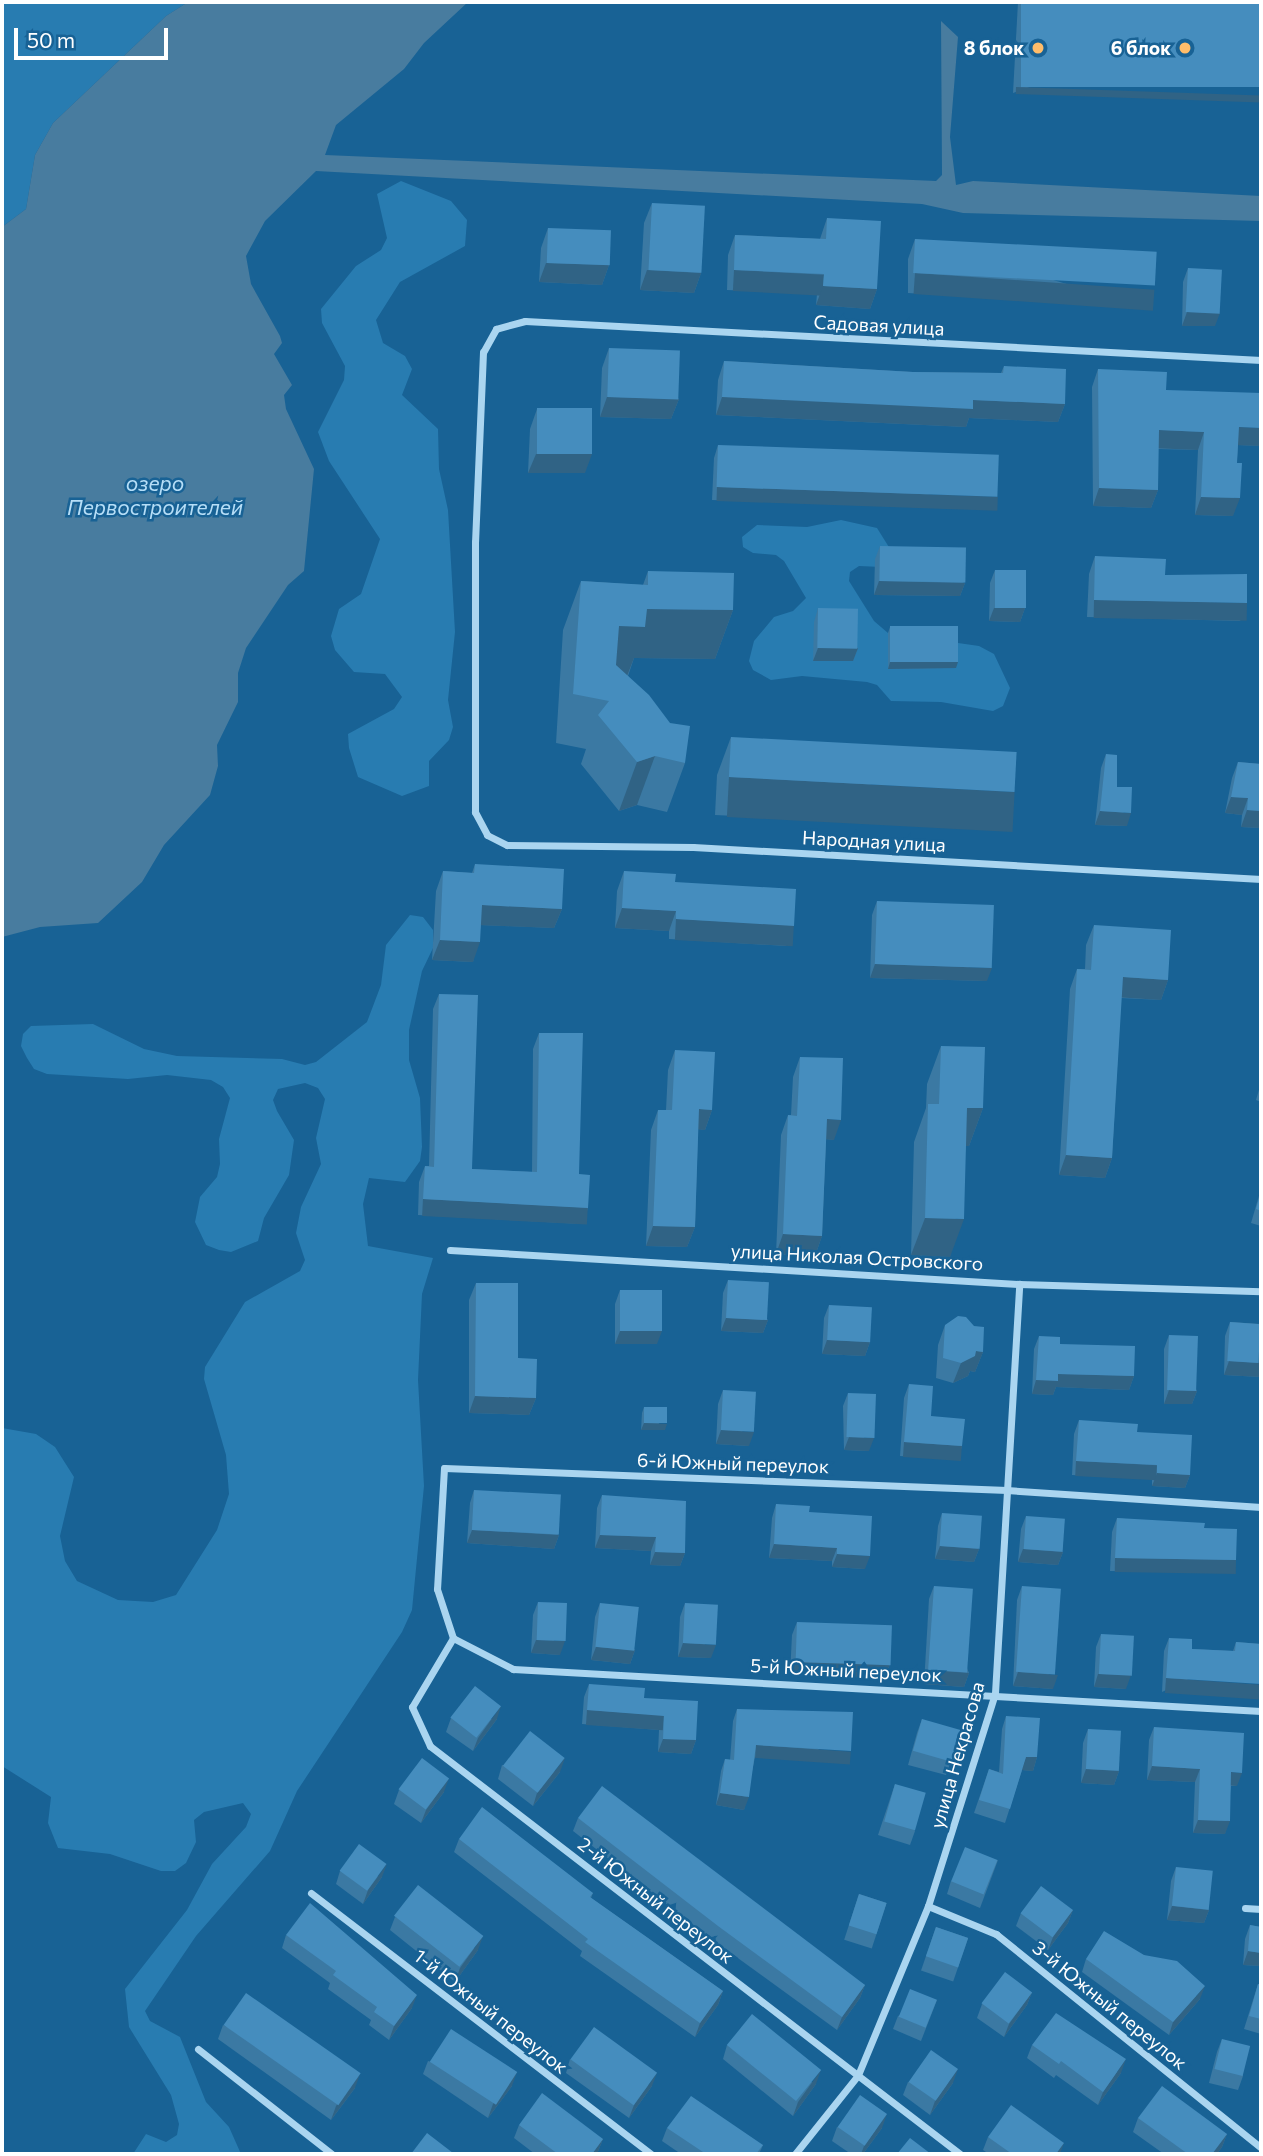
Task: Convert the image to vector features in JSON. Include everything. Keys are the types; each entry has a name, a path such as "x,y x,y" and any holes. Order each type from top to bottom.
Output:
{"street":[{"name":"Садовая улица","path":"487,835 475,812 475,542 483,352 496,329 525,321 1261,360"},
{"name":"Народная улица","path":"487,835 507,845 693,847 1261,878"},
{"name":"улица Николая Островского","path":"450,1250 1019,1284 1261,1291"},
{"name":"улица Некрасова","path":"795,2154 858,2075 928,1906 995,1693 1019,1284"},
{"name":"6-й Южный переулок","path":"453,1639 437,1589 444,1468 1007,1490 1261,1507"},
{"name":"5-й Южный переулок","path":"453,1639 513,1669 995,1693 1261,1711"},
{"name":"2-й Южный переулок","path":"453,1639 412,1707 430,1746 961,2154"},
{"name":"1-й Южный переулок","path":"312,1893 651,2154"},
{"name":"3-й Южный переулок","path":"928,1906 996,1934 1261,2148"},
{"path":"1244,1908 1261,1909"},
{"path":"198,2049 332,2154"}],"shaded area":[{"path":"2,2 188,2 166,16 53,123 35,155 26,209 2,227"},
{"path":"401,181 451,201 467,220 465,246 400,282 376,320 383,343 405,356 412,369 402,395 438,429 439,469 448,510 455,632 448,700 453,727 449,740 429,761 429,786 402,796 358,777 349,748 348,734 394,709 402,697 385,674 354,672 335,650 331,636 339,609 361,594 380,539 329,461 318,432 344,380 345,366 322,323 321,309 356,266 381,250 387,238 377,194"},
{"path":"841,520 877,528 892,552 881,567 859,566 850,572 849,581 874,621 888,633 979,646 994,654 1010,688 1003,706 993,711 941,702 891,701 877,685 867,682 802,676 771,680 753,670 749,661 754,641 774,617 793,611 806,598 784,561 776,555 753,553 743,547 742,537 757,525 807,527"},
{"path":"410,915 423,917 433,930 433,948 422,971 409,1030 409,1060 420,1098 420,1161 405,1182 369,1178 363,1204 368,1246 433,1258 422,1294 418,1380 424,1486 412,1610 402,1632 297,1791 270,1851 196,1936 145,2011 150,2021 180,2037 206,2102 229,2127 241,2154 133,2154 146,2134 166,2142 177,2135 179,2124 171,2095 129,2027 125,1989 187,1910 212,1864 246,1827 251,1814 243,1803 204,1812 194,1820 196,1842 186,1863 175,1871 161,1871 110,1854 58,1848 48,1823 51,1797 2,1766 2,1428 36,1434 55,1447 74,1477 60,1536 65,1561 77,1581 118,1600 153,1602 176,1595 217,1530 229,1494 226,1455 204,1379 205,1367 245,1302 300,1271 305,1260 296,1233 301,1207 321,1164 316,1138 325,1099 318,1088 305,1083 278,1089 273,1100 294,1140 289,1175 264,1218 258,1241 231,1252 219,1250 206,1245 195,1222 200,1197 217,1177 220,1164 219,1139 230,1098 223,1087 211,1080 167,1075 128,1079 47,1074 34,1069 27,1058 21,1046 23,1034 31,1026 93,1024 144,1049 177,1056 282,1059 305,1065 316,1062 367,1022 381,985 386,945"}],"water":[{"name":"озеро Первостроителей","path":"188,2 468,2 424,43 404,69 336,125 325,155 936,181 942,175 941,21 958,37 950,137 956,185 973,181 1261,196 1261,221 963,213 922,204 316,171 265,221 246,256 251,284 282,343 274,354 292,385 284,395 286,409 314,469 304,571 288,585 246,648 238,673 238,702 217,745 218,766 210,795 164,845 142,882 98,923 40,927 2,937 2,227 26,209 35,155 53,123 166,16"}],"building":[{"path":"1021,2 1261,2 1261,87 1021,87"},
{"path":"652,203 705,206 701,273 648,270"},
{"path":"827,218 881,221 877,289 823,286 824,274 734,270 735,235 826,239"},
{"path":"548,228 611,230 610,265 547,263"},
{"path":"915,239 1157,252 1155,286 913,273"},
{"path":"1188,268 1222,270 1220,314 1186,312"},
{"path":"609,348 680,350 678,399 607,397"},
{"path":"724,361 913,372 1003,373 1004,366 1066,369 1065,404 973,400 973,409 722,397"},
{"path":"1098,369 1167,372 1166,390 1261,393 1261,428 1239,427 1237,463 1242,463 1240,498 1201,497 1204,432 1159,430 1158,490 1099,488"},
{"path":"537,408 592,408 592,454 537,454"},
{"path":"718,445 999,455 997,497 717,487"},
{"path":"880,546 966,548 965,582 879,581"},
{"path":"1095,556 1166,559 1165,575 1247,574 1247,603 1094,600"},
{"path":"995,570 1026,570 1026,608 995,608"},
{"path":"648,571 734,573 733,610 647,609 645,627 619,626 616,665 649,695 670,723 690,726 685,763 655,756 637,762 598,715 609,701 573,694 581,581 648,585"},
{"path":"818,608 858,609 857,649 817,648"},
{"path":"890,626 958,626 958,662 890,662"},
{"path":"731,737 1017,752 1015,792 729,777"},
{"path":"1106,754 1117,755 1117,787 1132,787 1131,813 1100,811"},
{"path":"1238,762 1261,764 1261,811 1247,810 1248,798 1231,797"},
{"path":"475,864 564,869 562,909 482,905 480,942 440,940 443,871 474,873"},
{"path":"624,871 676,874 675,882 796,889 794,926 676,919 676,911 622,908"},
{"path":"877,901 994,905 992,968 875,964"},
{"path":"1094,925 1171,930 1168,980 1123,977 1112,1158 1066,1155 1077,969 1091,970"},
{"path":"439,994 478,995 472,1169 537,1172 539,1033 583,1033 579,1174 590,1175 588,1208 423,1199 425,1166 434,1167"},
{"path":"941,1046 985,1047 983,1108 967,1108 964,1219 925,1218 928,1104 939,1104"},
{"path":"675,1050 715,1052 712,1110 699,1109 695,1227 653,1226 658,1110 672,1110"},
{"path":"800,1057 843,1058 841,1120 827,1119 822,1236 783,1234 788,1115 797,1116"},
{"path":"1261,1191 1261,1211 1256,1209"},
{"path":"728,1280 769,1282 767,1320 726,1318"},
{"path":"476,1283 518,1283 518,1358 537,1359 536,1398 475,1396"},
{"path":"620,1290 662,1290 662,1331 620,1331"},
{"path":"829,1305 872,1307 870,1342 827,1340"},
{"path":"958,1316 966,1317 974,1326 984,1327 983,1352 976,1351 975,1356 961,1363 943,1358 945,1325"},
{"path":"1230,1322 1261,1324 1258,1363 1227,1361"},
{"path":"1169,1335 1198,1336 1196,1391 1167,1390"},
{"path":"1039,1336 1060,1337 1060,1344 1135,1346 1134,1376 1058,1374 1058,1381 1036,1380"},
{"path":"909,1384 933,1386 931,1416 965,1419 962,1446 904,1442"},
{"path":"723,1390 756,1392 754,1432 721,1430"},
{"path":"848,1393 876,1394 874,1438 846,1437"},
{"path":"644,1407 667,1407 667,1423 644,1423"},
{"path":"1079,1420 1138,1424 1137,1432 1192,1435 1190,1475 1157,1473 1157,1465 1076,1461"},
{"path":"474,1490 561,1495 559,1534 472,1530"},
{"path":"602,1495 686,1501 685,1553 655,1552 656,1537 600,1535"},
{"path":"776,1504 810,1506 809,1512 872,1516 870,1556 837,1554 837,1548 774,1544"},
{"path":"942,1513 982,1516 980,1549 940,1546"},
{"path":"1026,1516 1065,1519 1063,1552 1024,1549"},
{"path":"1117,1518 1205,1523 1204,1528 1237,1529 1236,1560 1115,1558"},
{"path":"934,1586 973,1589 967,1673 928,1670"},
{"path":"1022,1586 1061,1589 1055,1675 1016,1672"},
{"path":"538,1602 567,1603 566,1641 537,1640"},
{"path":"600,1603 639,1607 634,1651 595,1647"},
{"path":"685,1603 718,1605 716,1645 683,1643"},
{"path":"797,1622 892,1625 891,1665 796,1662"},
{"path":"1101,1634 1134,1636 1132,1676 1099,1674"},
{"path":"1169,1638 1192,1639 1192,1649 1235,1651 1236,1642 1261,1644 1261,1684 1166,1678"},
{"path":"589,1684 645,1688 644,1698 698,1701 696,1740 663,1739 664,1716 587,1710"},
{"path":"475,1686 501,1706 476,1738 450,1718"},
{"path":"737,1709 853,1712 851,1751 756,1745 749,1797 720,1793 725,1759 734,1760"},
{"path":"1006,1716 1040,1718 1037,1757 1026,1757 1010,1809 979,1800 989,1769 1003,1774"},
{"path":"922,1719 960,1730 951,1762 913,1751"},
{"path":"1154,1727 1244,1733 1242,1773 1231,1772 1230,1821 1198,1820 1200,1769 1152,1766"},
{"path":"1088,1729 1121,1731 1119,1771 1086,1769"},
{"path":"530,1731 565,1758 538,1793 503,1766"},
{"path":"422,1758 449,1778 426,1810 399,1789"},
{"path":"895,1784 926,1793 915,1830 884,1821"},
{"path":"602,1786 865,1985 842,2017 578,1818"},
{"path":"482,1807 593,1893 590,1897 723,1991 700,2023 585,1942 588,1939 459,1839"},
{"path":"359,1844 387,1864 367,1891 340,1871"},
{"path":"965,1847 997,1860 984,1894 951,1881"},
{"path":"1176,1867 1213,1871 1209,1910 1172,1906"},
{"path":"418,1885 483,1936 459,1967 394,1916"},
{"path":"1041,1886 1073,1910 1052,1937 1021,1913"},
{"path":"859,1894 887,1903 876,1934 849,1925"},
{"path":"310,1903 417,1995 394,2026 374,2012 377,2007 333,1975 336,1971 286,1935"},
{"path":"1250,1925 1261,1927 1261,1953 1248,1951"},
{"path":"936,1927 968,1938 958,1967 926,1956"},
{"path":"1104,1931 1144,1955 1177,1961 1205,1986 1173,2022 1086,1959"},
{"path":"1005,1972 1032,1992 1009,2024 982,2003"},
{"path":"1258,1984 1261,1985 1261,2019 1249,2016"},
{"path":"910,1989 937,2000 926,2028 899,2017"},
{"path":"246,1993 361,2073 338,2105 224,2025"},
{"path":"1056,2013 1126,2059 1103,2092 1061,2061 1059,2064 1032,2045"},
{"path":"752,2014 821,2070 796,2101 727,2045"},
{"path":"594,2027 657,2073 634,2105 570,2059"},
{"path":"451,2029 517,2072 496,2105 430,2062"},
{"path":"1222,2039 1250,2046 1243,2076 1215,2069"},
{"path":"931,2050 958,2069 936,2101 909,2082"},
{"path":"1162,2086 1227,2134 1212,2154 1188,2154 1138,2118"},
{"path":"542,2093 603,2139 592,2154 558,2154 519,2125"},
{"path":"860,2095 887,2114 865,2146 838,2127"},
{"path":"691,2096 763,2145 756,2154 706,2154 667,2128"},
{"path":"1011,2105 1064,2143 1056,2154 1012,2154 988,2137"},
{"path":"427,2133 453,2153 453,2154 411,2154"},
{"path":"910,2138 931,2154 897,2154"}],"place":[{"name":"8 блок","path":"1038,48"},
{"name":"6 блок","path":"1185,48"}]}
